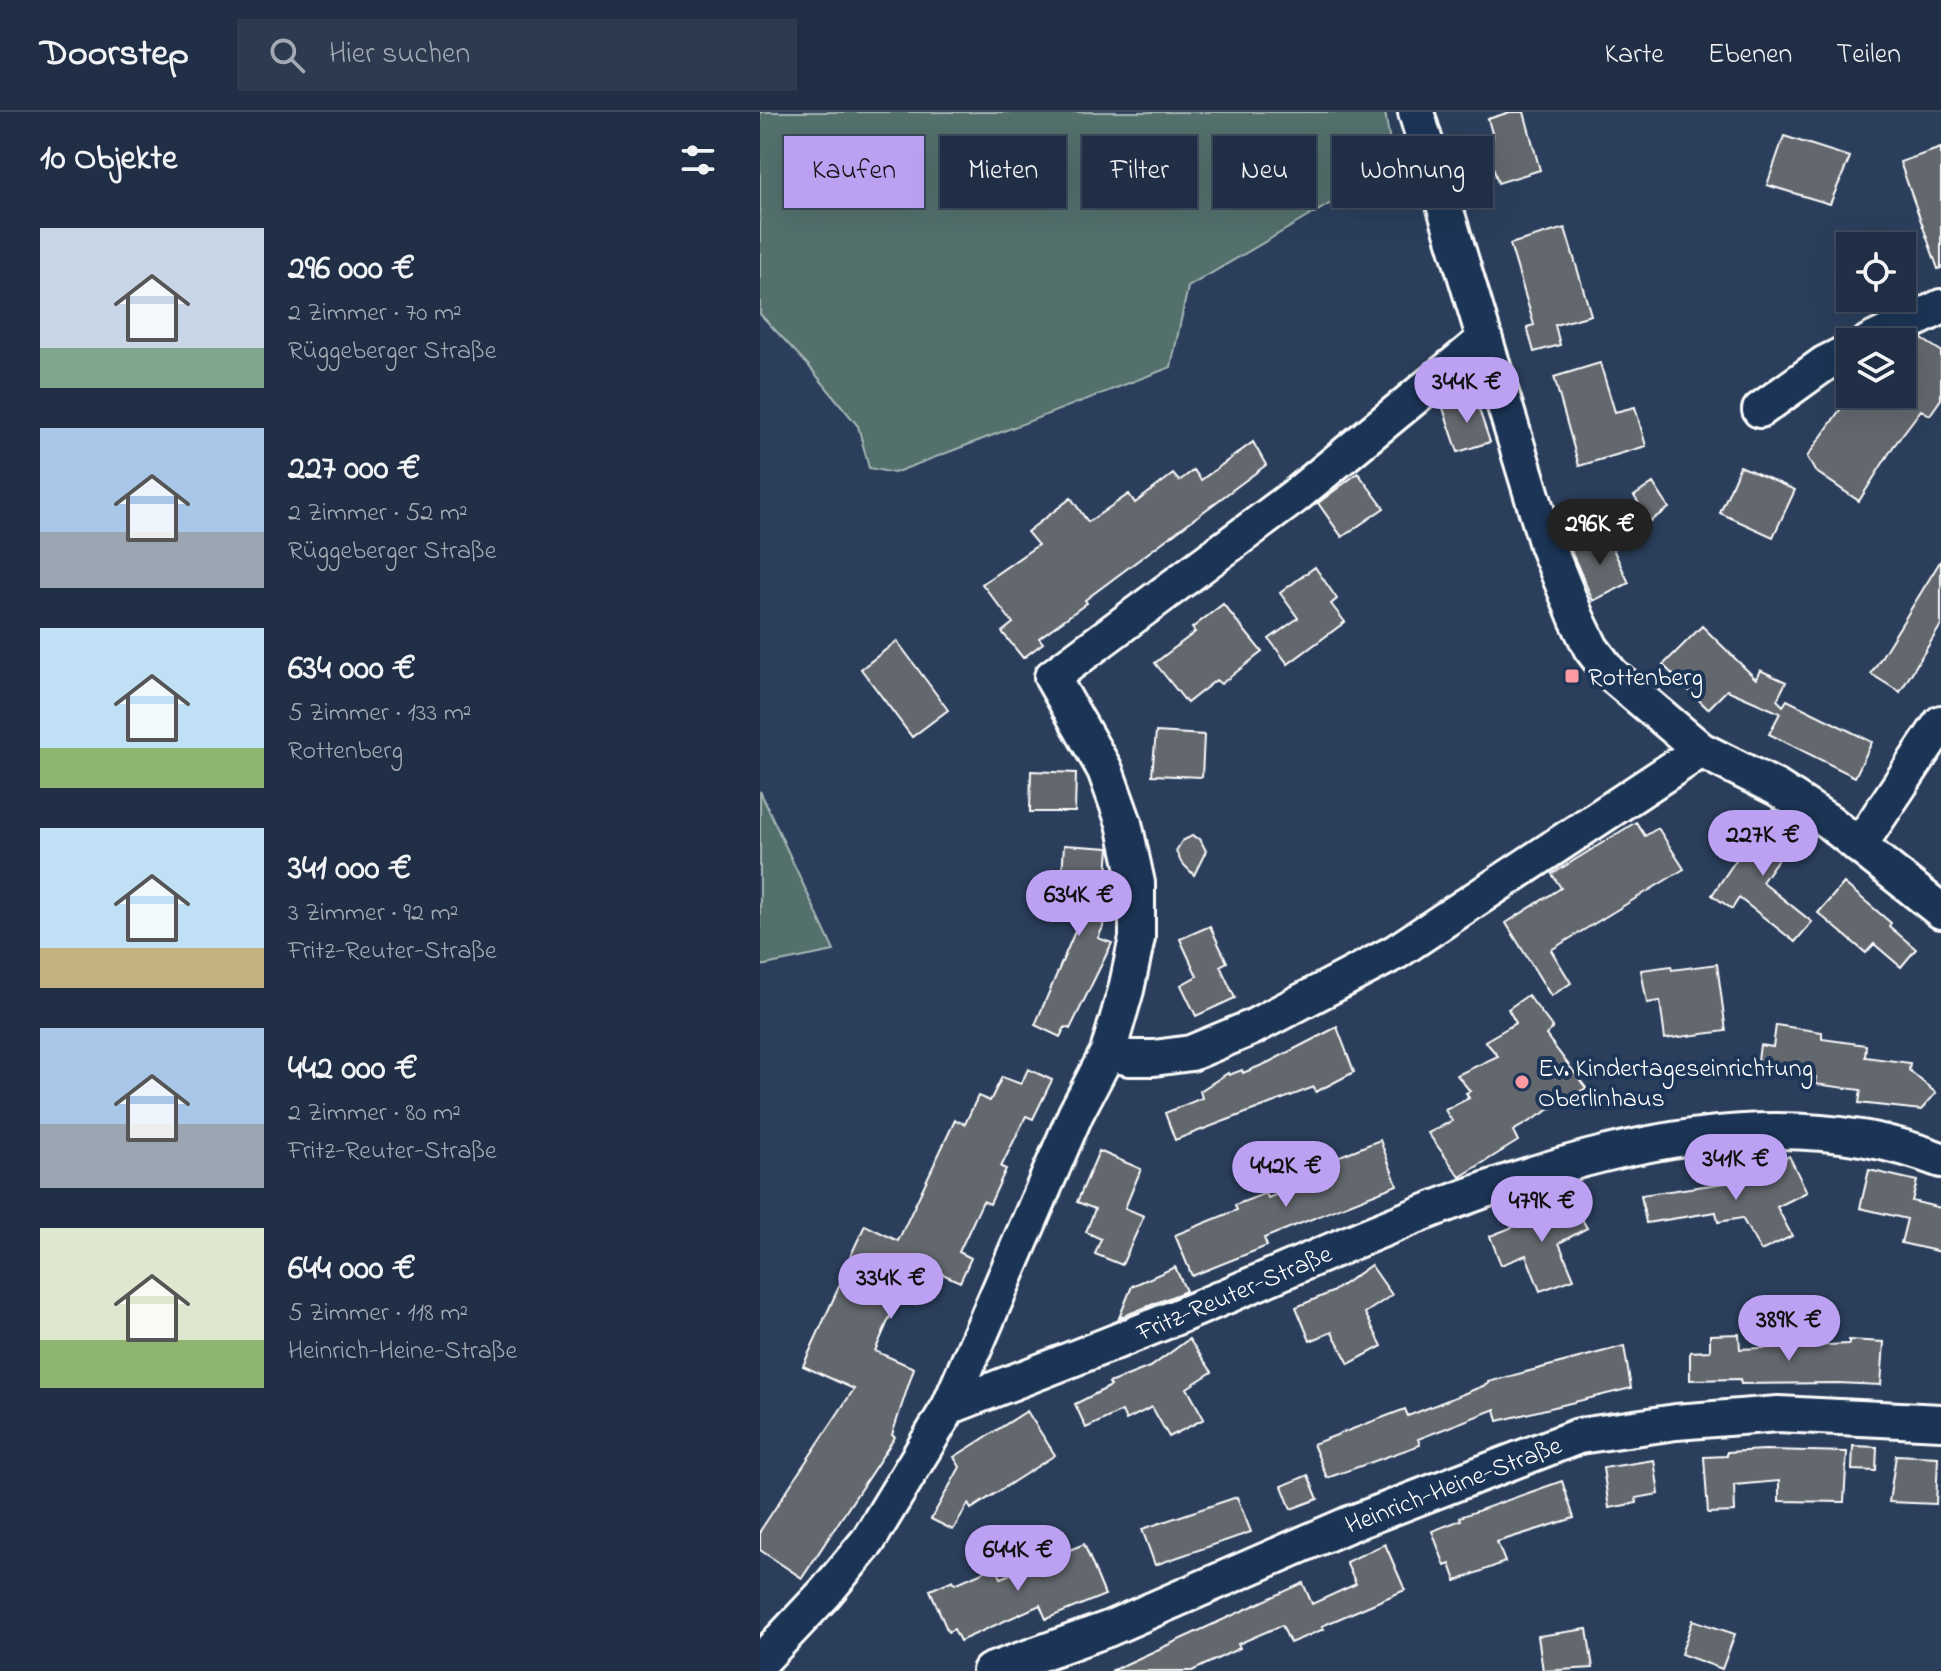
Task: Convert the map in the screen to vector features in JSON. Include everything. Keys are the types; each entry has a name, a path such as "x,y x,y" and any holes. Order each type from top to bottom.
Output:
{"street":[{"path":"1416,112 1561,585 1591,648 1611,674 1701,750 1795,799 1828,821 1941,911"},
{"path":"1898,328 1941,307"},
{"path":"760,1662 825,1593 868,1541 949,1407 1076,1113 1108,1052 1137,938 1137,883 1124,823 1105,770 1052,677 1295,496 1484,340"},
{"path":"1760,410 1836,358"},
{"path":"1859,846 1941,723"},
{"path":"1108,1052 1129,1058 1191,1053 1251,1028 1396,952 1701,750"},
{"name":"Fritz-Reuter-Straße","path":"949,1407 1211,1303 1430,1209 1527,1175 1589,1159 1719,1134 1793,1131 1856,1136 1904,1146 1941,1160"},
{"name":"Heinrich-Heine-Straße","path":"990,1671 1108,1629 1347,1525 1579,1436 1676,1422 1778,1414 1941,1422"}],"green space":[{"path":"760,112 1385,112 1389,136 1332,136 1332,202 1188,287 1171,367 894,473 869,468 858,426 808,365 760,314"},
{"path":"760,791 834,951 760,966"}],"building":[{"path":"1510,112 1524,112 1540,170 1498,183 1488,119"},
{"path":"1784,136 1850,157 1830,204 1767,185"},
{"path":"1941,148 1941,268 1938,269 1900,162"},
{"path":"1565,228 1591,315 1555,325 1560,345 1534,352 1527,327 1534,325 1510,244"},
{"path":"1922,339 1941,351 1941,399 1930,415 1921,410 1859,501 1815,471 1807,457 1841,408 1916,408 1916,342"},
{"path":"1600,363 1615,412 1635,407 1646,446 1579,466 1554,377"},
{"path":"1475,397 1490,442 1458,452 1443,408"},
{"path":"1253,442 1266,465 1085,600 1087,603 1039,638 1043,643 1023,658 1002,632 1013,623 982,584 1038,545 1027,532 1071,498 1088,522 1129,494 1135,503 1173,474 1179,481 1194,470 1201,480"},
{"path":"1740,466 1795,490 1773,537 1720,513"},
{"path":"1358,473 1384,508 1342,537 1318,503"},
{"path":"1653,483 1669,508 1650,521 1634,496"},
{"path":"1606,534 1629,583 1593,601 1571,551"},
{"path":"1941,560 1941,625 1900,692 1871,674"},
{"path":"1315,567 1337,599 1331,604 1345,622 1288,664 1269,639 1298,618 1280,593"},
{"path":"1223,604 1262,652 1221,684 1216,680 1187,703 1155,663 1195,632 1192,628"},
{"path":"1702,626 1756,679 1760,670 1786,682 1777,700 1783,706 1787,700 1872,742 1855,777 1769,734 1780,713 1727,690 1708,709 1663,665"},
{"path":"897,641 948,710 912,737 861,669"},
{"path":"1156,732 1204,735 1202,777 1152,775"},
{"path":"1031,771 1076,773 1075,812 1030,812"},
{"path":"1773,810 1794,825 1786,835 1792,839 1762,882 1812,922 1795,942 1739,898 1732,909 1712,895"},
{"path":"1636,822 1645,836 1658,828 1684,869 1551,950 1571,983 1551,996 1506,923 1561,888 1552,874"},
{"path":"1192,836 1200,839 1206,851 1194,875 1181,862 1176,851 1182,841"},
{"path":"1064,845 1109,848 1103,927 1098,938 1112,943 1070,1029 1065,1027 1060,1037 1035,1025 1091,894 1061,891"},
{"path":"1844,883 1916,949 1901,967 1874,944 1866,953 1818,913"},
{"path":"1210,926 1227,962 1220,966 1235,998 1196,1016 1181,985 1197,976 1180,939"},
{"path":"1717,964 1726,1031 1665,1039 1660,1001 1647,1003 1641,970 1671,966 1672,970"},
{"name":"Ev. Kindertageseinrichtung Oberlinhaus","path":"1528,995 1553,1028 1546,1035 1586,1088 1513,1131 1518,1141 1460,1177 1428,1133 1452,1121 1445,1110 1469,1098 1466,1093 1470,1091 1457,1075 1498,1056 1485,1041 1516,1023 1508,1009"},
{"path":"1776,1025 1822,1032 1822,1039 1866,1045 1865,1057 1910,1063 1909,1070 1936,1093 1921,1110 1859,1103 1861,1090 1815,1084 1816,1077 1757,1069 1760,1045 1773,1047"},
{"path":"1337,1027 1354,1072 1316,1092 1314,1087 1175,1140 1165,1113 1202,1098 1200,1091 1228,1073 1242,1070 1243,1073 1267,1063"},
{"path":"1028,1069 1052,1080 1033,1119 1026,1116 1001,1167 1006,1169 990,1204 983,1201 959,1252 971,1258 960,1282 914,1261 875,1351 914,1368 892,1435 895,1437 802,1578 760,1550 760,1531 854,1389 803,1366 849,1259 865,1225 898,1241 955,1120 965,1124 978,1096 990,1101 1002,1077 1021,1084"},
{"path":"1380,1140 1397,1185 1264,1238 1267,1246 1192,1276 1175,1235 1237,1210 1235,1205 1266,1193 1268,1198 1331,1172 1327,1161"},
{"path":"1099,1151 1141,1169 1125,1208 1144,1216 1122,1265 1095,1254 1101,1239 1086,1232 1095,1209 1077,1202"},
{"path":"1789,1156 1807,1192 1777,1207 1792,1236 1761,1251 1742,1218 1718,1222 1716,1212 1646,1223 1641,1195 1739,1181"},
{"path":"1869,1170 1917,1181 1912,1201 1941,1208 1941,1252 1901,1243 1907,1219 1860,1208"},
{"path":"1570,1198 1587,1228 1559,1243 1574,1279 1540,1291 1526,1255 1501,1265 1490,1236 1533,1219"},
{"path":"1371,1265 1392,1295 1365,1313 1382,1346 1349,1364 1332,1332 1310,1341 1296,1307 1332,1292"},
{"path":"1175,1267 1186,1291 1119,1318 1132,1286"},
{"path":"1739,1334 1740,1349 1849,1344 1849,1340 1884,1342 1881,1385 1741,1384 1740,1379 1690,1380 1690,1352 1710,1351 1710,1335"},
{"path":"1189,1339 1212,1372 1187,1388 1204,1419 1169,1437 1152,1407 1126,1420 1122,1411 1086,1428 1075,1404 1111,1386 1109,1383 1152,1366"},
{"path":"1624,1346 1631,1388 1498,1421 1495,1409 1418,1439 1420,1445 1327,1478 1313,1444 1405,1409 1408,1416 1488,1382"},
{"path":"1027,1411 1055,1455 971,1509 968,1504 953,1530 931,1519 960,1467 954,1457"},
{"path":"1853,1446 1877,1447 1876,1471 1852,1470"},
{"path":"1765,1450 1847,1452 1844,1502 1779,1501 1779,1481 1734,1485 1735,1512 1708,1513 1704,1457"},
{"path":"1896,1455 1938,1457 1936,1504 1889,1502"},
{"path":"1654,1460 1659,1494 1636,1498 1637,1503 1609,1508 1603,1468"},
{"path":"1308,1475 1318,1499 1291,1509 1282,1486"},
{"path":"1562,1481 1574,1518 1497,1542 1505,1562 1456,1581 1450,1564 1445,1566 1432,1531 1461,1520 1460,1517"},
{"path":"1237,1497 1251,1532 1155,1565 1142,1529"},
{"path":"1084,1544 1105,1595 1046,1619 1040,1605 960,1641 954,1629 948,1632 930,1590 953,1580 955,1584 996,1566 1001,1578"},
{"path":"1385,1544 1405,1590 1322,1626 1324,1629 1290,1643 1282,1625 1238,1644 1240,1648 1192,1671 1111,1671 1303,1583 1312,1604 1356,1584 1346,1562"},
{"path":"1693,1620 1735,1634 1722,1669 1681,1654"},
{"path":"1587,1629 1593,1668 1543,1671 1538,1636"}],"place":[{"name":"Rottenberg","path":"1572,676"},
{"name":"Ev. Kindertageseinrichtung Oberlinhaus","path":"1522,1082"}]}
